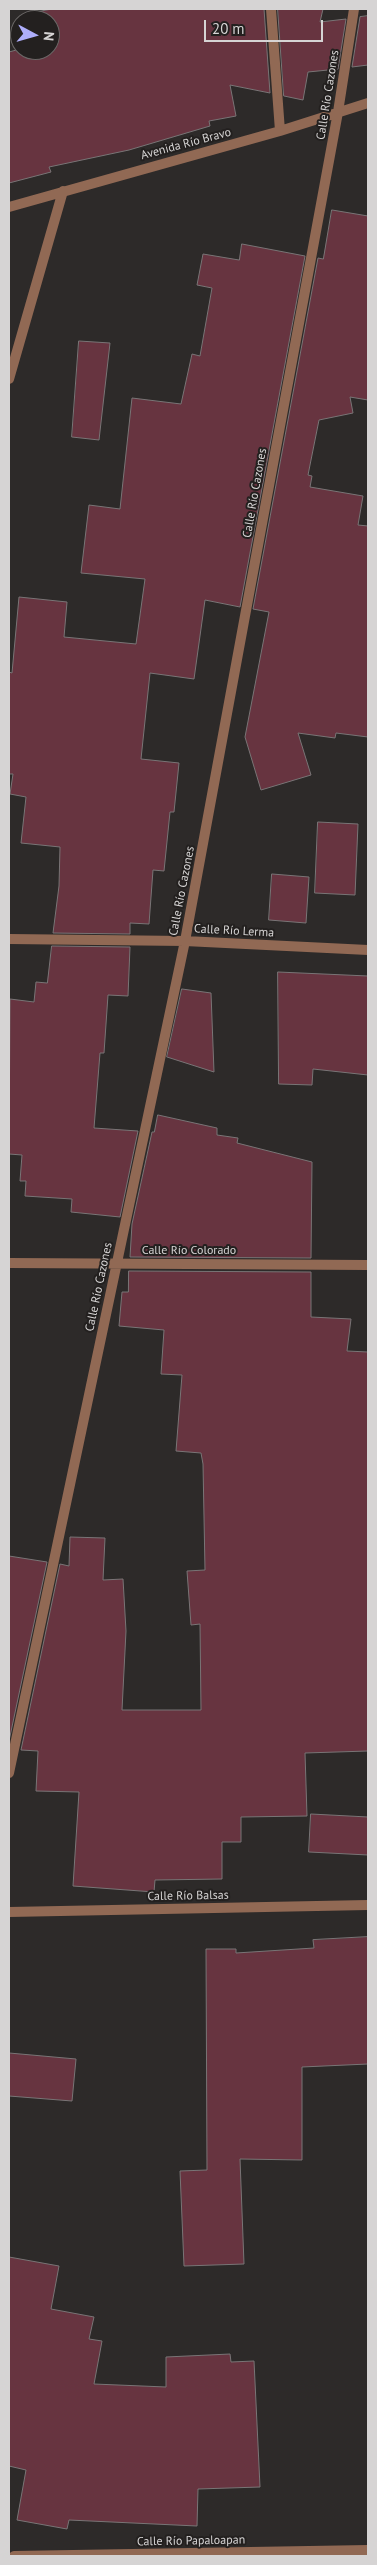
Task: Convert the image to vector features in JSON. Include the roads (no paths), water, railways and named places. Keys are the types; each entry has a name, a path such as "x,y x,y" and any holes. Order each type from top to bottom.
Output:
{"street":[{"path":"271,9 280,131"},
{"name":"Calle Río Cazones","path":"9,1773 185,941 338,112 354,9"},
{"name":"Avenida Río Bravo","path":"9,207 280,131 368,103"},
{"path":"9,379 63,191"},
{"name":"Calle Río Lerma","path":"9,939 185,941 368,950"},
{"name":"Calle Río Colorado","path":"9,1263 368,1264"},
{"name":"Calle Río Balsas","path":"9,1912 368,1905"},
{"name":"Calle Río Papaloapan","path":"14,2556 368,2550"}]}
